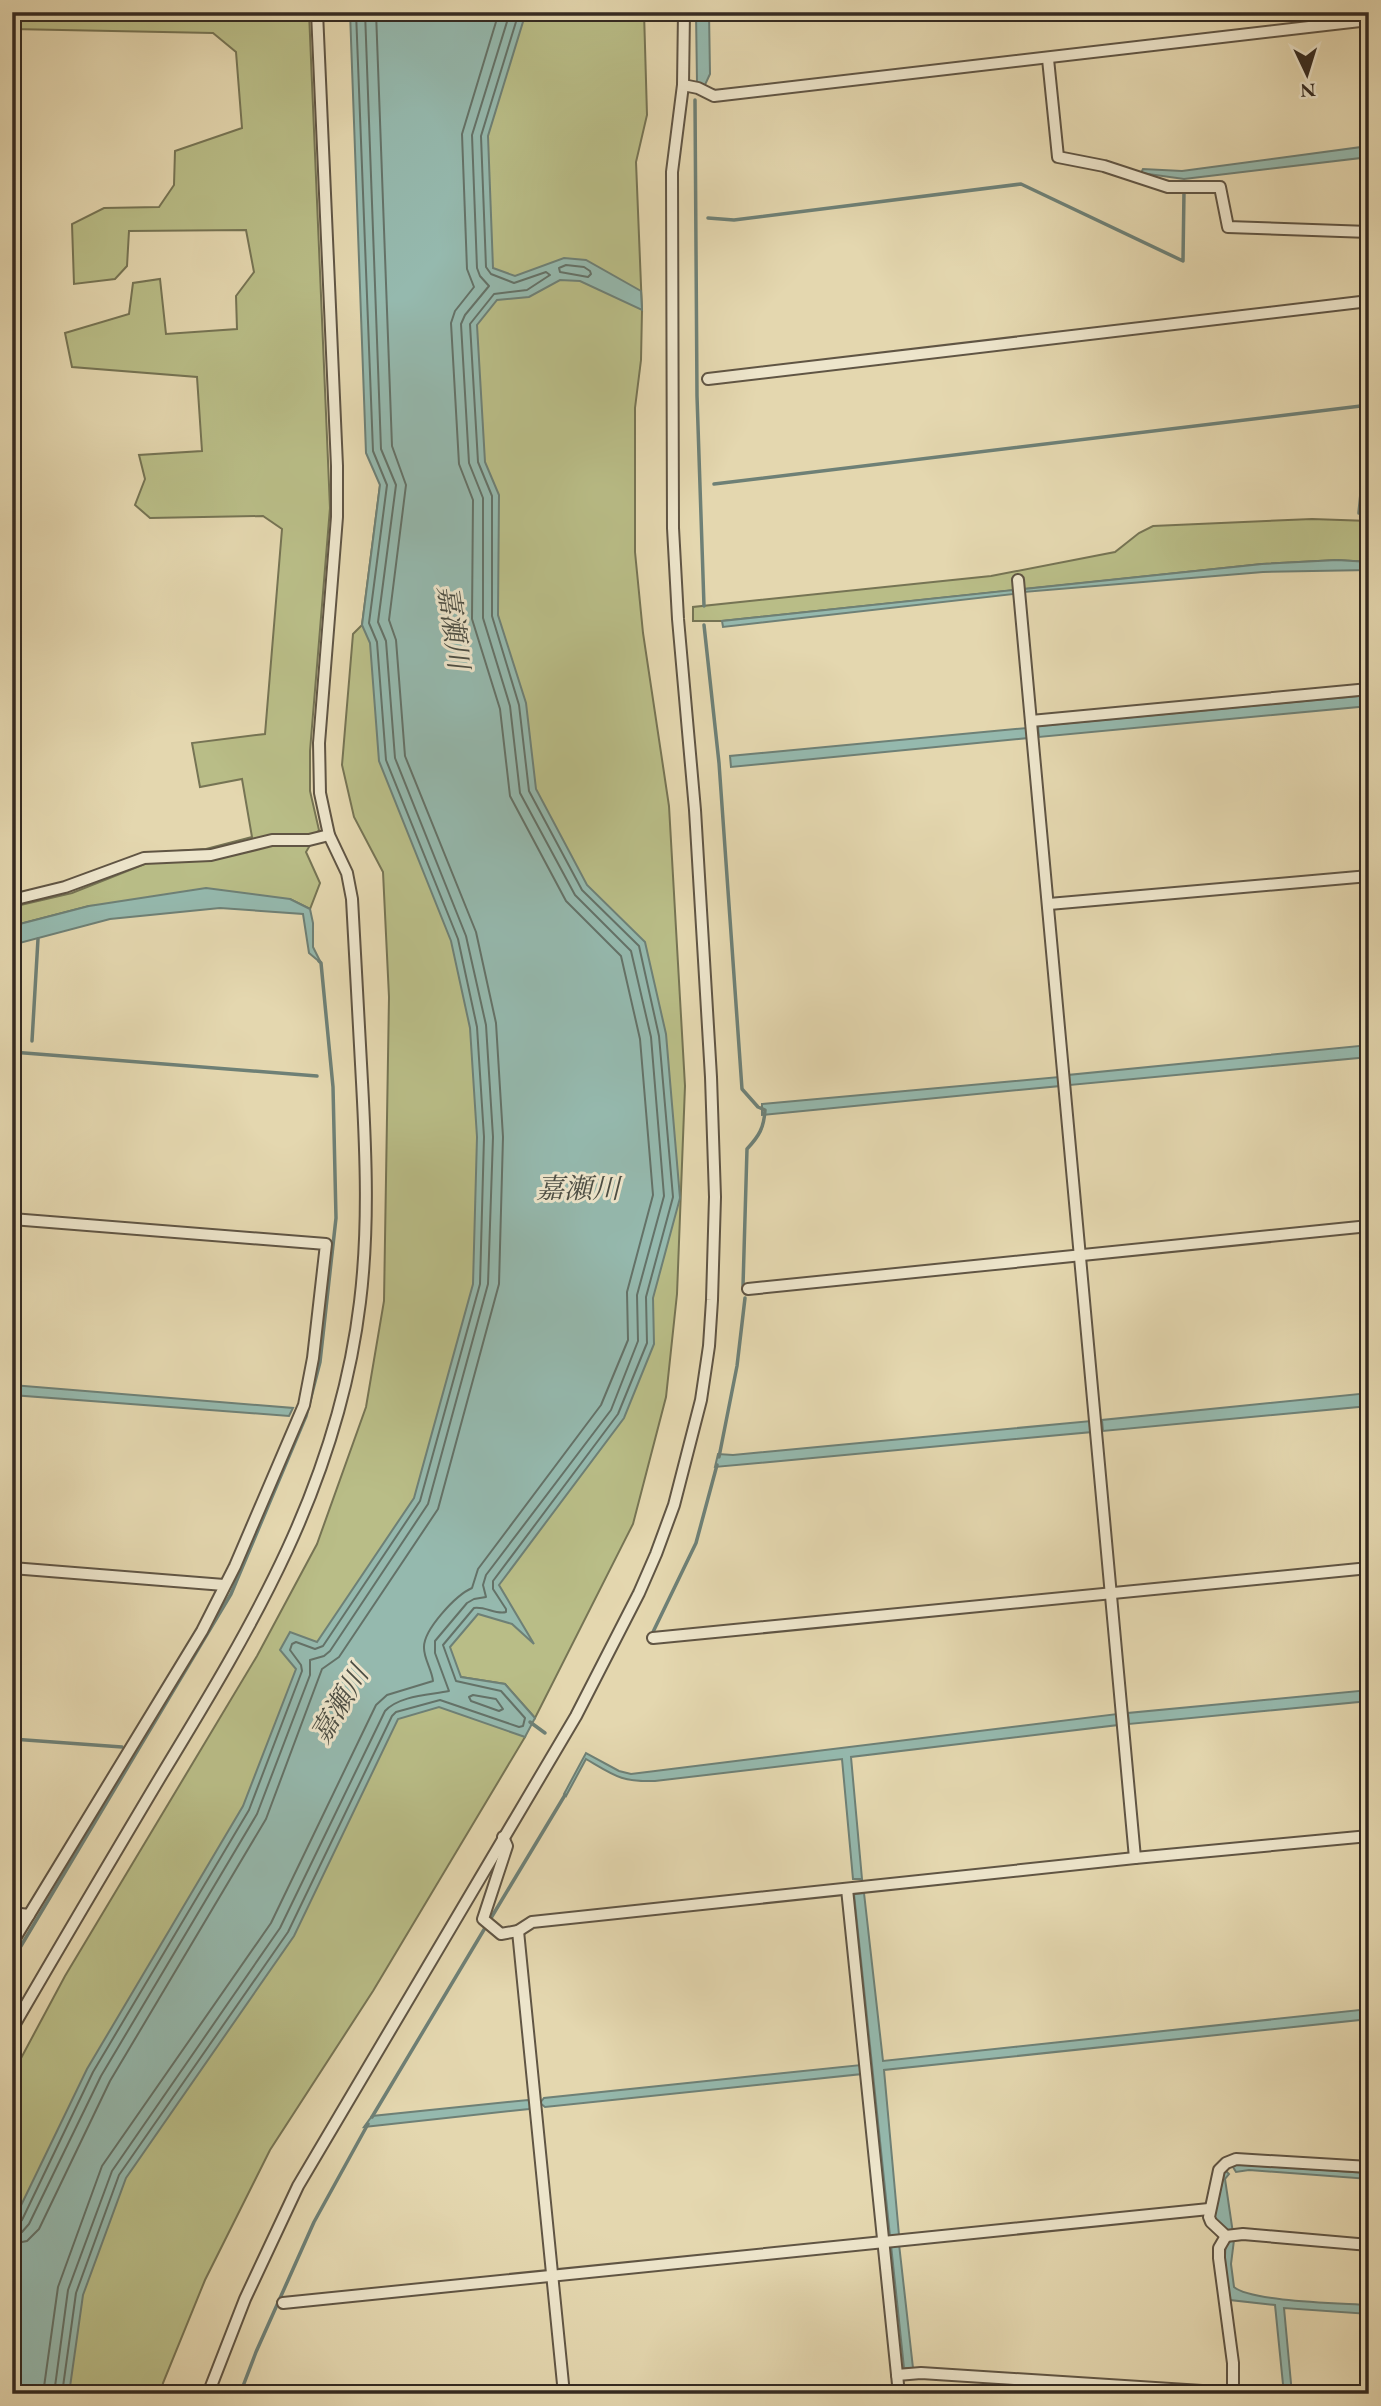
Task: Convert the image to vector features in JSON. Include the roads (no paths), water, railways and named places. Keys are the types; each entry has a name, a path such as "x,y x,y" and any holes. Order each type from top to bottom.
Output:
{"street":[{"path":"12,2029 70,1927 235,1655 264,1601 315,1487 337,1418 360,1301 365,1239 366,1162 352,899 347,873 329,835 320,793 319,743 337,517 337,466 317,12"},
{"path":"208,2394 245,2299 298,2186 576,1716 614,1644 656,1554 686,1463 701,1401 709,1346 715,1197 711,1077 695,810 679,632 673,528 672,172 683,85 684,12"},
{"path":"683,85 698,88 714,96 1369,20"},
{"path":"1048,59 1058,158 1104,166 1168,187 1220,187 1228,228 1369,232"},
{"path":"708,379 1369,301"},
{"path":"1018,580 1135,1857"},
{"path":"1031,721 1369,689"},
{"path":"12,900 65,887 144,858 211,855 272,840 309,840 329,835"},
{"path":"1049,904 1369,876"},
{"path":"12,1219 326,1244 313,1358 304,1405 235,1566 202,1631 12,1943"},
{"path":"748,1289 1369,1226"},
{"path":"12,1568 224,1585"},
{"path":"653,1638 1112,1591 1369,1568"},
{"path":"503,1837 507,1846 483,1919 501,1934 518,1931 532,1922 1135,1857 1369,1836"},
{"path":"847,1889 900,2394"},
{"path":"12,1913 29,1915"},
{"path":"518,1931 564,2394"},
{"path":"1369,2167 1236,2159 1219,2170 1209,2209 1211,2222 1226,2236 1243,2234 1369,2245"},
{"path":"283,2303 1209,2209"},
{"path":"897,2375 921,2373 1233,2393 1233,2363 1219,2258 1219,2248 1226,2236"}],"water":[{"name":"嘉瀬川","path":"350,12 526,12 488,136 493,268 515,276 564,258 586,260 641,291 642,310 580,281 560,280 529,297 497,300 477,325 485,462 499,495 498,615 526,703 536,789 587,885 645,942 666,1034 680,1198 653,1298 654,1344 624,1418 499,1585 534,1644 512,1624 478,1614 450,1647 461,1677 505,1684 535,1718 525,1737 439,1707 398,1719 294,1936 126,2178 83,2295 69,2394 12,2394 12,2224 87,2069 243,1806 296,1669 280,1650 290,1632 317,1642 414,1498 473,1284 477,1137 470,1028 451,941 379,761 370,643 362,625 380,485 366,453"},
{"path":"696,12 709,12 710,74 704,87 697,82"},
{"path":"1369,146 1369,157 1184,179 1141,173 1143,169 1182,171"},
{"path":"1337,560 1369,562 1369,570 1263,572 1024,592 1024,589 1262,564"},
{"path":"1013,590 1014,594 723,627 722,621"},
{"path":"1369,695 1369,706 1039,737 1038,726"},
{"path":"1027,728 1028,738 731,767 730,756"},
{"path":"206,888 290,899 310,909 313,947 321,963 309,953 303,914 220,908 110,919 12,945 12,926 89,906"},
{"path":"1369,1045 1369,1057 1070,1085 1068,1075"},
{"path":"1059,1077 1060,1086 762,1115 762,1104"},
{"path":"12,1385 293,1408 289,1416 12,1395"},
{"path":"1369,1393 1369,1406 1103,1431 1102,1420"},
{"path":"1091,1421 1092,1432 715,1467 718,1454 733,1455"},
{"path":"1369,1690 1369,1701 1129,1724 1128,1713"},
{"path":"1117,1714 1118,1725 851,1757 862,1879 853,1879 842,1759 643,1781 619,1777 586,1759 566,1796 564,1794 586,1753 619,1771 631,1774"},
{"path":"864,1893 883,2061 1369,2009 1369,2019 884,2070 899,2235 890,2236 854,1894"},
{"path":"861,2065 862,2074 545,2107 540,2103 544,2098"},
{"path":"528,2100 532,2104 529,2109 364,2127 372,2116"},
{"path":"1241,2162 1247,2165 1369,2173 1369,2179 1249,2170 1236,2172 1233,2167"},
{"path":"1225,2170 1229,2174 1225,2179 1234,2240 1231,2264 1234,2287 1244,2292 1277,2299 1369,2305 1369,2314 1284,2308 1292,2394 1284,2394 1275,2305 1230,2300 1225,2257 1228,2231 1214,2217"},
{"path":"899,2244 913,2368 904,2368 891,2245"}],"waterway":[{"path":"695,100 697,396 704,606"},
{"path":"708,218 734,220 1021,184 1183,261 1184,191"},
{"path":"1369,309 1366,309 1369,383"},
{"path":"714,484 1369,405"},
{"path":"1359,513 1369,415"},
{"path":"704,625 719,763 742,1089 758,1107 765,1110 760,1131 747,1149 743,1286"},
{"path":"32,1041 38,939"},
{"path":"12,1961 231,1594 306,1416 320,1362 336,1218 333,1087 319,961"},
{"path":"12,1052 317,1076"},
{"path":"719,1457 737,1366 745,1298"},
{"path":"653,1632 696,1543 717,1465"},
{"path":"530,1722 545,1733"},
{"path":"12,1739 122,1747"},
{"path":"491,1918 565,1795"},
{"path":"372,2117 485,1928"},
{"path":"240,2394 314,2222 368,2124"}]}
